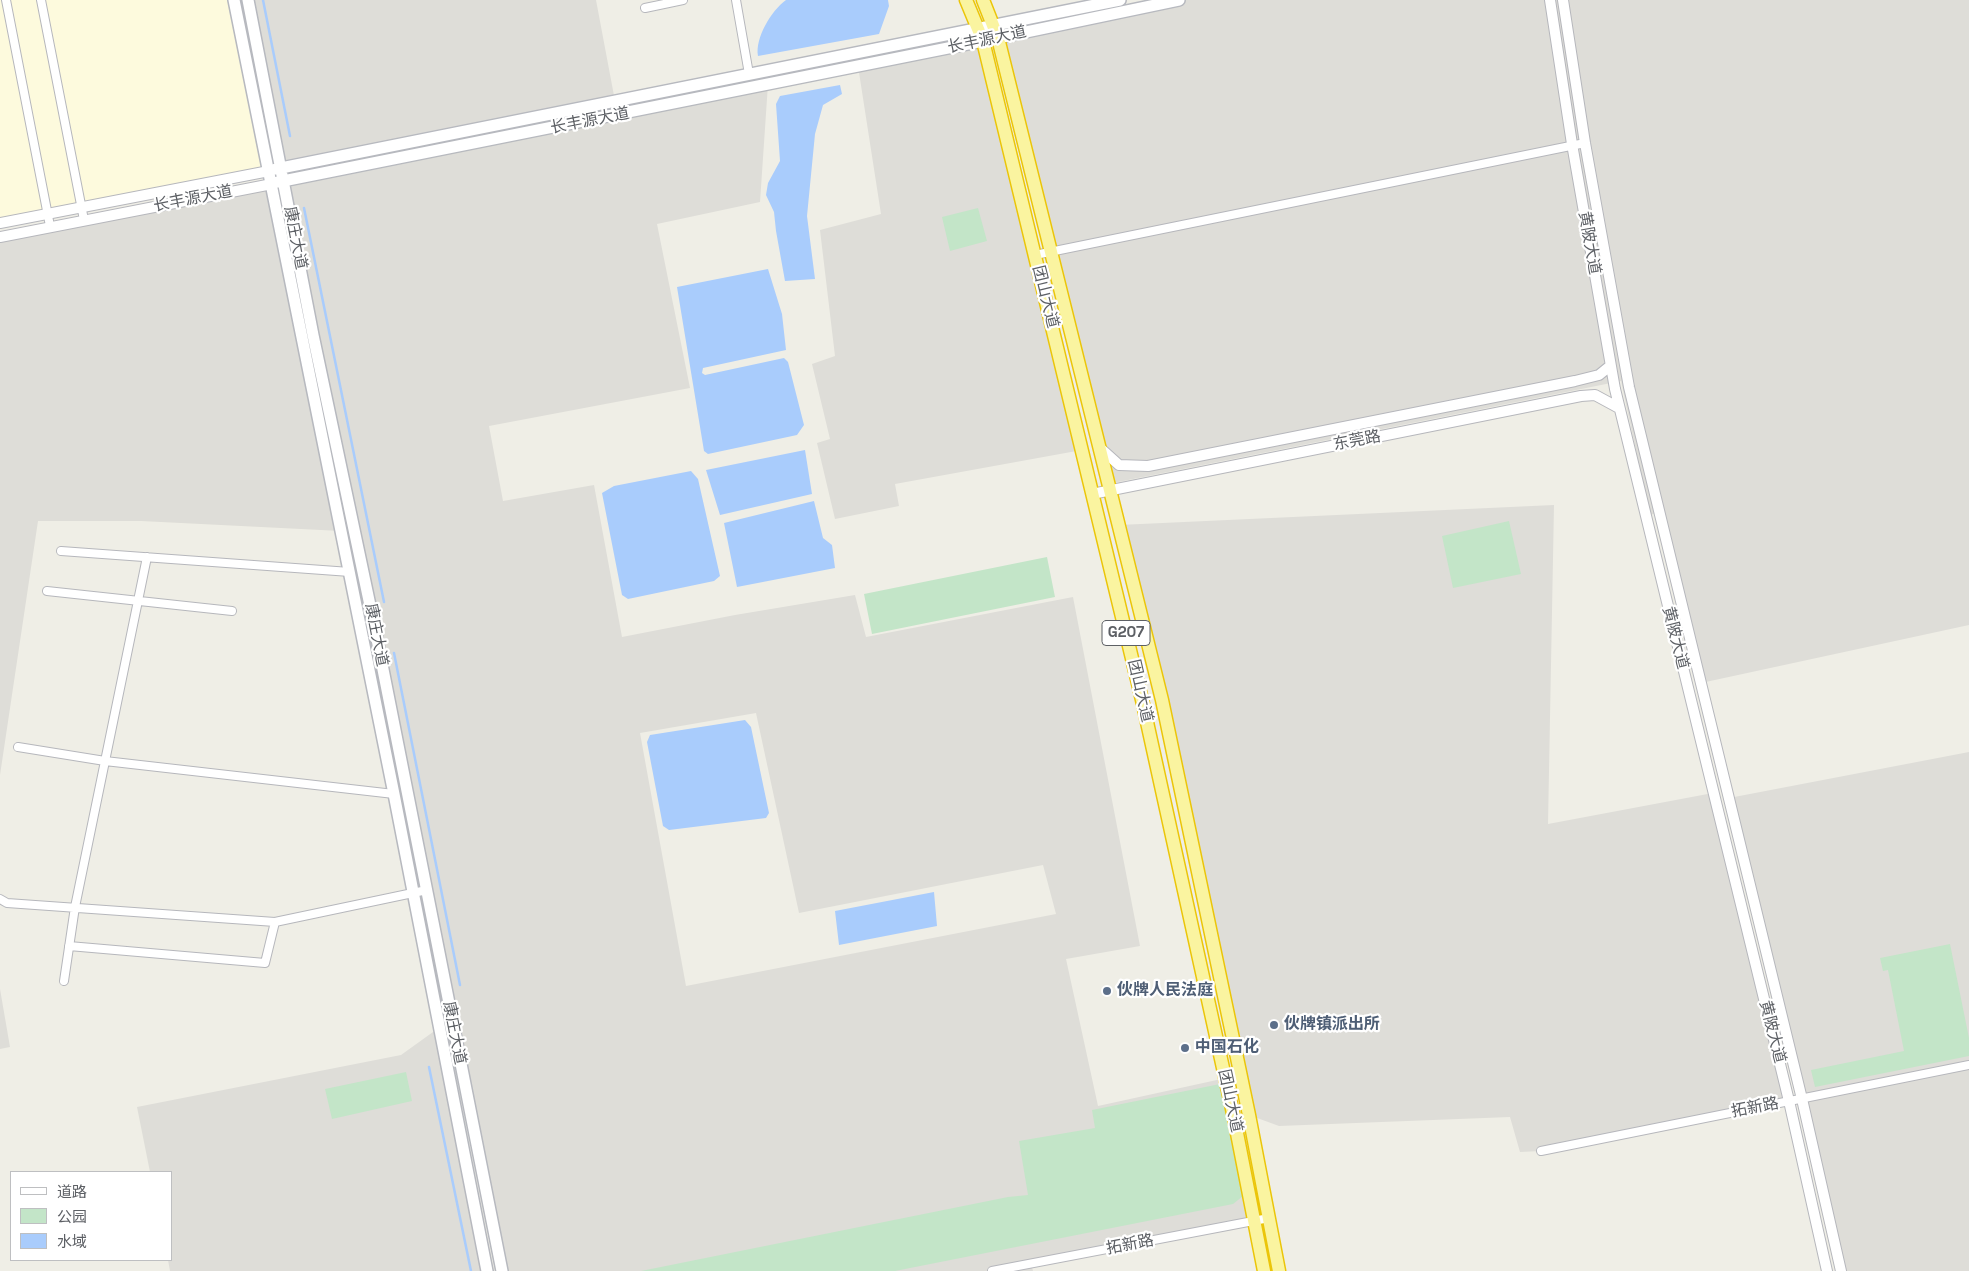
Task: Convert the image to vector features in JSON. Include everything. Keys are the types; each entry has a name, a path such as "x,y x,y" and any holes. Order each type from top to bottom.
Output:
{"highway":[{"name":"团山大道","path":"966,0 983,41 1143,704 1234,1118 1264,1271"},
{"name":"团山大道","path":"983,0 998,38 1162,700 1249,1115 1279,1271"}],"main road":[{"name":"康庄大道","path":"234,0 414,893 487,1271"},
{"name":"康庄大道","path":"248,0 313,335 375,629 502,1271"},
{"name":"长丰源大道","path":"269,170 993,25 1085,3 1120,0"},
{"name":"长丰源大道","path":"272,184 1179,0"}],"street":[{"path":"6,0 50,226"},
{"path":"41,0 84,220"},
{"path":"645,8 684,0"},
{"path":"736,0 748,74"},
{"name":"黄陂大道","path":"1550,0 1572,144 1619,408 1789,1101 1827,1271"},
{"name":"黄陂大道","path":"1563,0 1585,143 1629,387 1802,1099 1841,1271"},
{"path":"1035,255 1572,144 1585,143"},
{"name":"长丰源大道","path":"0,223 269,170"},
{"name":"长丰源大道","path":"0,236 272,184"},
{"name":"东莞路","path":"1099,447 1119,465 1148,466 1575,381 1599,375 1610,366"},
{"name":"东莞路","path":"1092,494 1581,396 1595,395 1619,408"},
{"path":"61,551 350,572"},
{"path":"64,981 75,907 147,557"},
{"path":"47,591 232,611"},
{"path":"18,747 105,761 394,794"},
{"path":"0,899 7,903 275,922 427,890"},
{"path":"69,946 265,963 275,922"},
{"name":"拓新路","path":"1541,1151 1969,1065"},
{"name":"拓新路","path":"992,1271 1269,1218"}],"shaded area":[{"path":"0,0 234,0 269,171 0,223"},
{"path":"248,0 596,0 615,101 282,168"},
{"path":"1179,0 1969,0 1969,625 1701,683 1660,512 1650,515 1621,381 1108,484 998,38"},
{"path":"983,41 1082,450 895,484 899,506 835,519 817,443 830,439 812,364 835,356 820,230 881,214 858,66"},
{"path":"768,84 760,202 657,224 690,388 489,426 503,501 594,485 622,637 735,615 855,595 866,637 1073,597 1140,946 1066,959 1098,1106 1226,1078 1254,1221 1031,1264 1033,1271 502,1271 284,181","holes":["756,713 799,913 1043,865 1056,914 686,986 640,733"]},
{"path":"272,184 341,531 141,521 38,521 0,775 0,237"},
{"path":"1554,505 1548,824 1713,793 1789,1101 1541,1151 1520,1152 1510,1117 1279,1126 1249,1115 1119,525"},
{"path":"1969,752 1969,1271 1841,1271 1729,798"},
{"path":"0,989 10,1047 0,1049"},
{"path":"440,1027 487,1271 170,1271 168,1261 172,1261 172,1171 150,1171 137,1107 401,1055"}],"green space":[{"path":"978,208 987,241 950,251 942,217"},
{"path":"1509,521 1521,574 1453,588 1442,536"},
{"path":"1047,557 1055,597 872,634 864,594"},
{"path":"1950,944 1969,1038 1969,1056 1815,1087 1811,1070 1904,1051 1888,970 1883,971 1880,958"},
{"path":"406,1072 412,1101 332,1119 325,1089"},
{"path":"1220,1084 1243,1196 1233,1204 895,1271 641,1271 1008,1197 1028,1195 1019,1141 1095,1128 1092,1110"}],"water":[{"path":"786,0 888,0 889,6 879,34 758,56 759,41 765,25"},
{"path":"840,85 842,94 823,105 815,134 807,216 815,279 785,281 774,212 766,195 768,183 780,161 776,104 780,96"},
{"path":"768,269 782,314 786,350 703,368 702,373 705,375 784,358 788,362 804,425 797,435 708,454 704,451 677,287"},
{"path":"805,450 812,494 720,515 706,470"},
{"path":"691,471 698,479 720,576 714,581 628,599 622,595 602,493 614,486"},
{"path":"814,501 823,538 832,545 835,568 737,587 724,523"},
{"path":"745,720 751,727 769,813 766,818 669,830 663,826 647,742 650,735"},
{"path":"934,892 937,926 839,945 835,911"}],"waterway":[{"path":"263,0 290,136"},
{"path":"304,208 384,602"},
{"path":"394,653 460,985"},
{"path":"429,1067 471,1271"}],"place":[{"name":"伙牌人民法庭","path":"1107,991"},
{"name":"伙牌镇派出所","path":"1274,1025"},
{"name":"中国石化","path":"1185,1048"}]}
